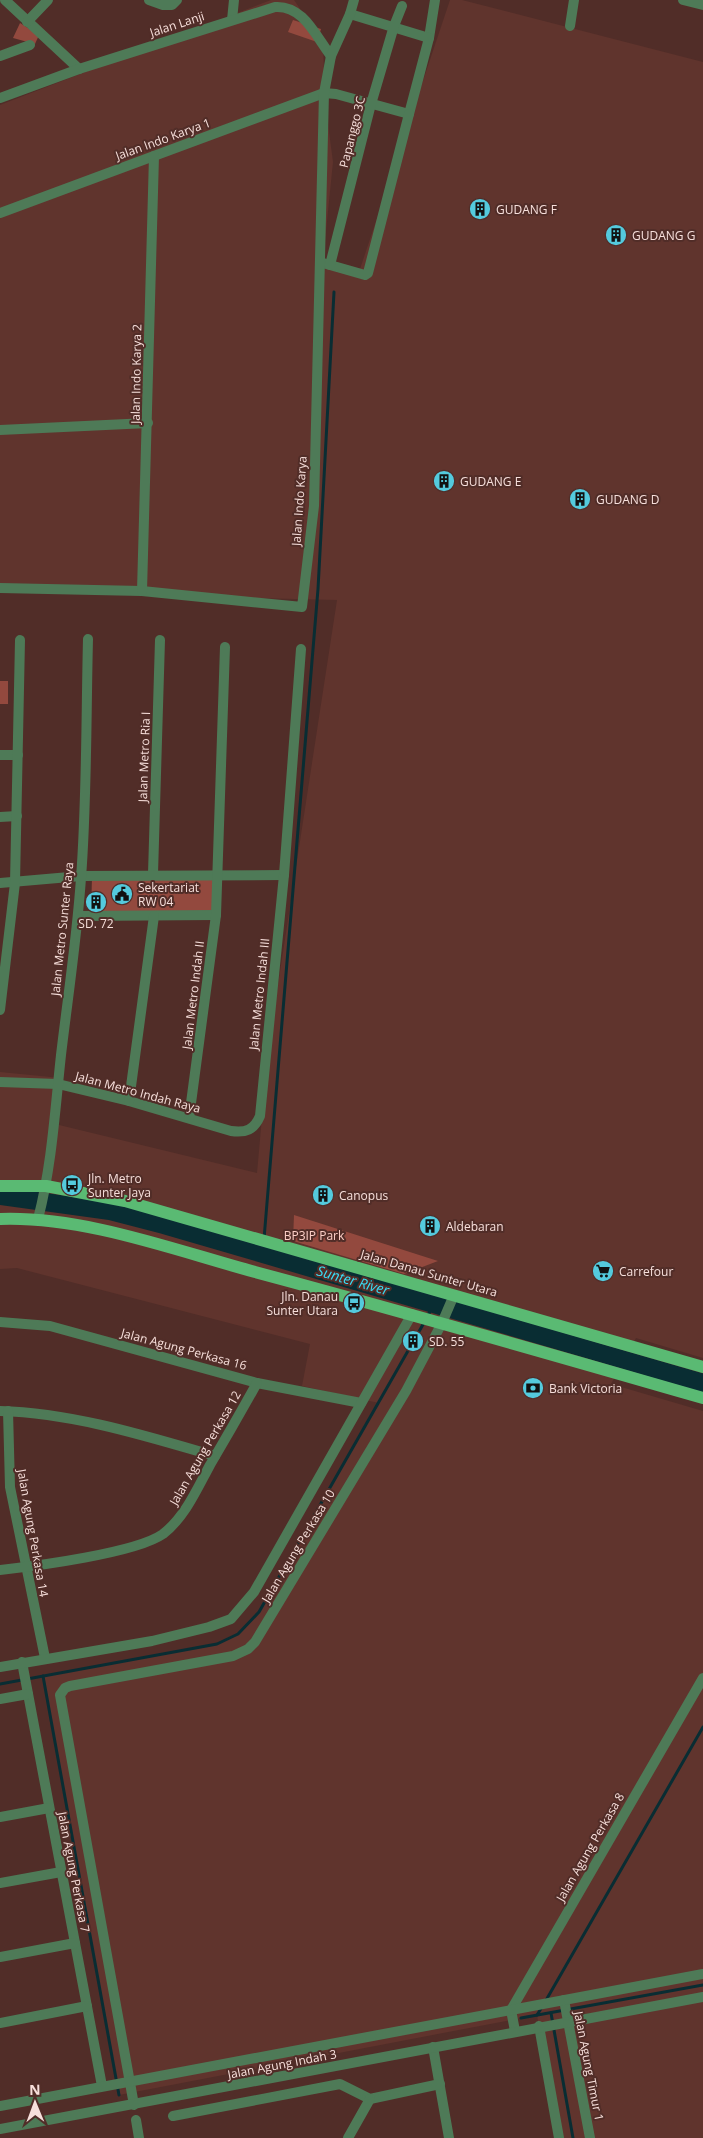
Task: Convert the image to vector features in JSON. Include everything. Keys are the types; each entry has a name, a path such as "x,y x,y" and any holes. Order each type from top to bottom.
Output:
{"main road":[{"name":"Jalan Danau Sunter Utara","path":"0,1186 125,1201 269,1241 453,1297 703,1367"},
{"path":"0,1219 39,1215 113,1233 414,1315 439,1320 703,1398"}],"street":[{"path":"5,0 26,22 79,69"},
{"path":"26,22 48,0"},
{"name":"Jalan Lanji","path":"149,0 167,6 172,5 177,0"},
{"path":"232,20 234,0"},
{"name":"Jalan Indo Karya","path":"0,588 142,591 302,608 314,506 325,263 324,93 330,56 350,14 354,0"},
{"path":"325,263 365,275 368,273 429,38 435,0"},
{"path":"570,26 574,0"},
{"path":"683,0 703,5"},
{"name":"Jalan Lanji","path":"0,98 79,69 232,20 275,7 294,4 330,56"},
{"name":"Papanggo 3C","path":"325,263 394,26 402,6"},
{"path":"350,14 429,38"},
{"path":"0,56 30,45"},
{"name":"Jalan Indo Karya 1","path":"0,213 324,93 336,94 409,114"},
{"name":"Jalan Indo Karya 2","path":"142,591 154,156"},
{"path":"0,430 148,423"},
{"name":"Jalan Metro Sunter Raya","path":"39,1215 54,1137 58,1084 78,916 81,876 88,639"},
{"path":"0,1010 4,948 16,883 20,640"},
{"name":"Jalan Metro Ria I","path":"152,874 160,640"},
{"name":"Jalan Metro Indah II","path":"189,1118 216,915 225,647"},
{"name":"Jalan Metro Indah III","path":"260,1116 284,875 301,649"},
{"path":"0,756 18,755"},
{"path":"0,817 17,816"},
{"path":"0,884 81,876 152,874 284,875"},
{"path":"78,916 216,915"},
{"path":"129,1101 154,916"},
{"name":"Jalan Metro Indah Raya","path":"0,1082 58,1084 129,1101 231,1131 242,1132 256,1125 260,1116"},
{"name":"Jalan Agung Perkasa 10","path":"70,1686 233,1656 248,1649 255,1642 406,1391 439,1320 453,1297"},
{"name":"Jalan Agung Perkasa 10","path":"0,1667 22,1666 44,1658 152,1641 190,1632 231,1619 254,1592 361,1403 414,1315"},
{"name":"Jalan Agung Perkasa 16","path":"0,1322 50,1326 257,1383 361,1403"},
{"name":"Jalan Agung Perkasa 12","path":"0,1570 116,1550 147,1542 162,1534 174,1524 190,1502 257,1383"},
{"path":"4,1411 69,1420 155,1438 216,1456"},
{"name":"Jalan Agung Perkasa 14","path":"4,1411 10,1487 44,1658"},
{"name":"Jalan Agung Perkasa 7","path":"22,1666 104,2086"},
{"name":"Jalan Agung Perkasa 8","path":"511,2010 703,1678"},
{"name":"Jalan Agung Perkasa 7","path":"70,1686 62,1691 60,1699 127,2081 134,2105"},
{"path":"0,1699 28,1694"},
{"path":"0,1817 49,1808"},
{"path":"0,1883 61,1872"},
{"path":"0,1956 75,1943"},
{"name":"Jalan Agung Indah 3","path":"0,2106 543,2004 565,2003 703,1974"},
{"name":"Jalan Agung Indah 3","path":"3,2132 566,2020 703,1997"},
{"name":"Jalan Agung Timur 1","path":"565,2003 566,2020 590,2138"},
{"path":"0,2023 87,2006"},
{"path":"511,2010 515,2031"},
{"path":"542,2026 559,2138"},
{"path":"433,2047 449,2138"},
{"path":"173,2116 340,2084 370,2100 440,2084"},
{"path":"348,2138 370,2100"},
{"path":"136,2120 139,2138"}],"shaded area":[{"path":"271,0 294,0 323,42 325,102 333,162 323,261 359,272 450,0 462,0 703,62 703,1358 636,1338 611,1384 703,1411 703,2138 559,2138 537,2015 119,2095 43,1676 217,1644 238,1634 259,1612 379,1403 302,1386 310,1344 17,1268 0,1269 0,1072 61,1078 55,1124 257,1173 268,1050 337,600 0,592 0,105"}],"green space":[{"path":"293,20 321,29 317,42 288,32"},
{"path":"20,23 39,35 35,44 13,38"},
{"path":"0,681 8,681 8,704 0,704"},
{"path":"92,877 214,877 214,912 91,912"},
{"name":"BP3IP Park","path":"294,1215 438,1261 404,1274 293,1241"},
{"path":"266,1243 439,1291 435,1303 264,1252"}],"waterway":[{"path":"264,1239 318,589 334,292"},
{"name":"Sunter River","path":"0,1196 110,1211 164,1225 703,1383"},
{"path":"262,1253 263,1245"},
{"path":"428,1315 434,1304"},
{"path":"0,1684 217,1644 238,1634 259,1612 425,1321"},
{"path":"43,1676 119,2095"},
{"path":"545,2002 703,1727"},
{"path":"521,2018 703,1985"},
{"path":"537,2015 542,2007"},
{"path":"551,2013 573,2138"}],"place":[{"name":"GUDANG F","path":"480,209"},
{"name":"GUDANG G","path":"616,235"},
{"name":"GUDANG E","path":"444,481"},
{"name":"GUDANG D","path":"580,499"},
{"name":"Sekertariat RW 04","path":"122,894"},
{"name":"SD. 72","path":"96,902"},
{"name":"Jln. Metro Sunter Jaya","path":"72,1185"},
{"name":"Canopus","path":"323,1195"},
{"name":"Aldebaran","path":"430,1226"},
{"name":"Carrefour","path":"603,1271"},
{"name":"Jln. Danau Sunter Utara","path":"354,1303"},
{"name":"SD. 55","path":"413,1341"},
{"name":"Bank Victoria","path":"533,1388"}]}
